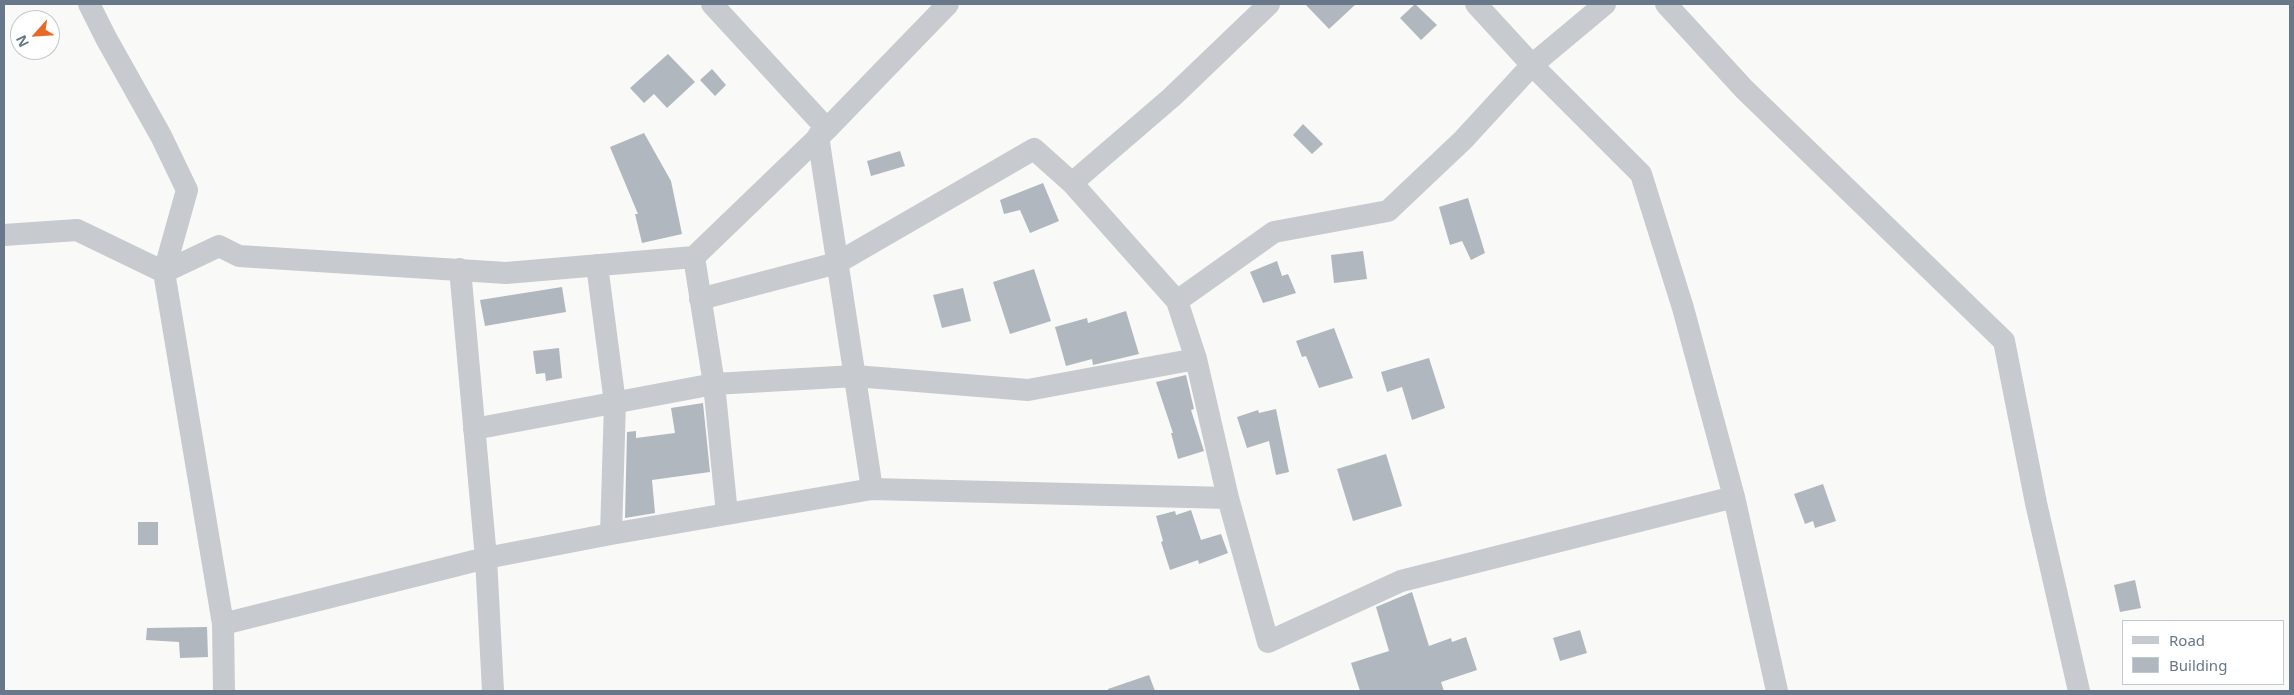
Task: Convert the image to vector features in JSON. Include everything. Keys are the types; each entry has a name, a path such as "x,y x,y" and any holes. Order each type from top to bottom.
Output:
{"street":[{"path":"89,4 161,136 187,190 164,272 223,624 224,691"},
{"path":"712,4 822,132 837,263 872,489"},
{"path":"164,272 219,246 238,256 506,273 694,257 822,132 948,4"},
{"path":"1072,183 1172,97 1269,4"},
{"path":"1476,4 1532,65 1642,174 1683,308 1734,497 1777,691"},
{"path":"1177,301 1274,232 1388,211 1463,140 1532,65 1605,4"},
{"path":"1666,4 1744,89 2004,341 2036,503 2079,691"},
{"path":"700,300 837,263 1034,149 1072,183 1177,301 1196,359 1228,498 1268,642 1401,582 1734,497"},
{"path":"4,235 77,230 164,272"},
{"path":"694,257 714,384 727,514"},
{"path":"597,265 615,403 611,534"},
{"path":"460,270 486,558 492,691"},
{"path":"474,429 714,384 854,376 1028,390 1196,359"},
{"path":"223,624 486,558 611,534 872,489 1228,498"}],"building":[{"path":"1305,4 1356,4 1329,29"},
{"path":"1415,4 1437,25 1421,40 1400,18"},
{"path":"668,54 695,82 667,108 654,94 644,103 630,88"},
{"path":"712,69 726,85 715,96 700,80"},
{"path":"1303,124 1323,144 1312,154 1293,135"},
{"path":"644,133 671,181 682,234 642,243 635,214 638,214 610,147"},
{"path":"900,151 905,166 871,176 867,161"},
{"path":"1043,183 1059,221 1030,233 1020,210 1004,214 1000,200"},
{"path":"1468,198 1485,253 1471,260 1462,241 1450,245 1439,207"},
{"path":"1363,251 1367,279 1334,283 1331,255"},
{"path":"1277,261 1282,276 1288,274 1296,293 1263,303 1250,272"},
{"path":"1034,269 1051,321 1010,334 993,282"},
{"path":"562,287 566,312 485,326 480,300"},
{"path":"963,288 971,321 942,328 933,295"},
{"path":"1126,311 1139,354 1093,365 1092,359 1066,366 1055,327 1087,318 1088,323"},
{"path":"1334,328 1353,378 1319,388 1306,356 1302,357 1296,341"},
{"path":"559,348 562,378 546,381 545,373 536,374 533,351"},
{"path":"1429,358 1445,408 1412,420 1402,387 1387,392 1381,372"},
{"path":"1186,375 1194,409 1191,410 1204,451 1178,459 1171,433 1173,433 1156,382"},
{"path":"703,403 710,472 652,480 655,513 625,518 627,432 636,431 636,438 675,433 671,408"},
{"path":"1276,409 1289,472 1276,475 1269,441 1247,448 1237,417 1258,410 1259,413"},
{"path":"1386,454 1402,506 1353,521 1337,469"},
{"path":"1823,484 1836,521 1815,528 1813,521 1805,524 1794,494"},
{"path":"1191,510 1201,540 1221,534 1228,553 1199,564 1198,560 1170,570 1161,542 1163,541 1156,516 1175,511 1176,515"},
{"path":"138,522 158,522 158,545 138,545"},
{"path":"2135,580 2141,608 2120,612 2114,585"},
{"path":"1412,592 1429,646 1451,638 1452,642 1466,637 1477,670 1441,682 1444,691 1360,691 1351,663 1389,651 1376,607"},
{"path":"207,627 208,657 180,658 179,642 146,640 147,628"},
{"path":"1580,630 1587,653 1560,661 1553,638"},
{"path":"1149,675 1155,691 1108,691 1108,689"}]}
